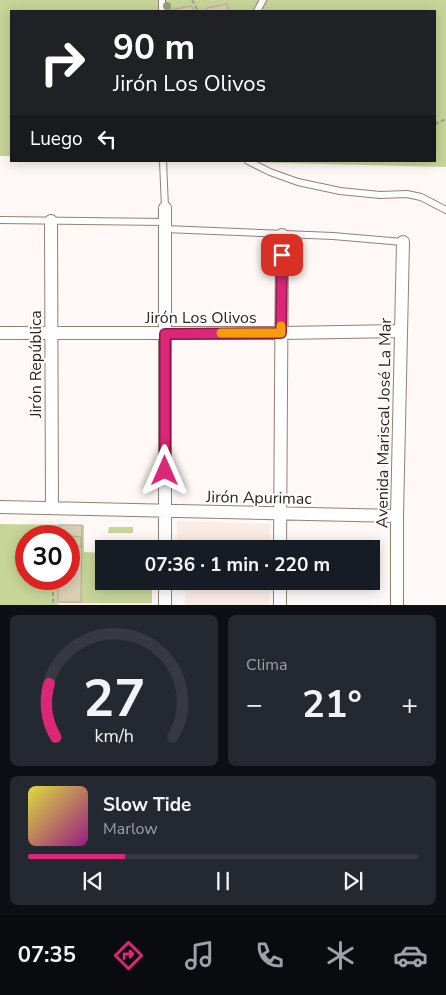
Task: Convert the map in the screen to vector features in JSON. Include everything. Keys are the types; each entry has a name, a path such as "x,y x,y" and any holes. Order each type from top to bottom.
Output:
{"street":[{"path":"165,208 165,540"},
{"name":"Jirón República","path":"51,221 52,508"},
{"path":"280,540 282,235"},
{"name":"Avenida Mariscal José La Mar","path":"397,605 403,242"},
{"name":"Jirón Los Olivos","path":"0,333 165,334 401,331"},
{"name":"Jirón Apurimac","path":"0,508 397,516"},
{"path":"165,590 165,605"},
{"path":"280,590 280,605"}],"lane":[{"path":"163,162 165,208"},
{"path":"250,162 270,172 298,182 340,191 380,195 407,194 421,197 446,210"},
{"path":"0,220 165,225 282,235 333,236 403,242"}],"path":[{"path":"53,590 53,605"}],"shaded area":[{"path":"177,521 270,524 270,540 177,540"},
{"path":"270,590 270,605 185,605 185,591 177,591"},
{"path":"109,602 152,603 152,605 58,605 58,603"}],"green space":[{"path":"0,0 446,0 446,167 246,162 436,162 436,10 10,10 10,156 0,156"},
{"path":"0,524 84,525 84,552 95,553 95,590 152,590 152,603 58,603 58,605 0,605"},
{"path":"109,527 133,527 133,533 108,533"}],"building":[{"path":"227,4 228,10 207,10 207,8"},
{"path":"192,6 193,10 170,10"},
{"path":"80,525 82,525 81,602 58,602 58,590 80,590"}],"slow traffic":[{"path":"221,333 281,333 281,326"}],"route":[{"path":"165,471 165,334 281,333 282,255"}]}
